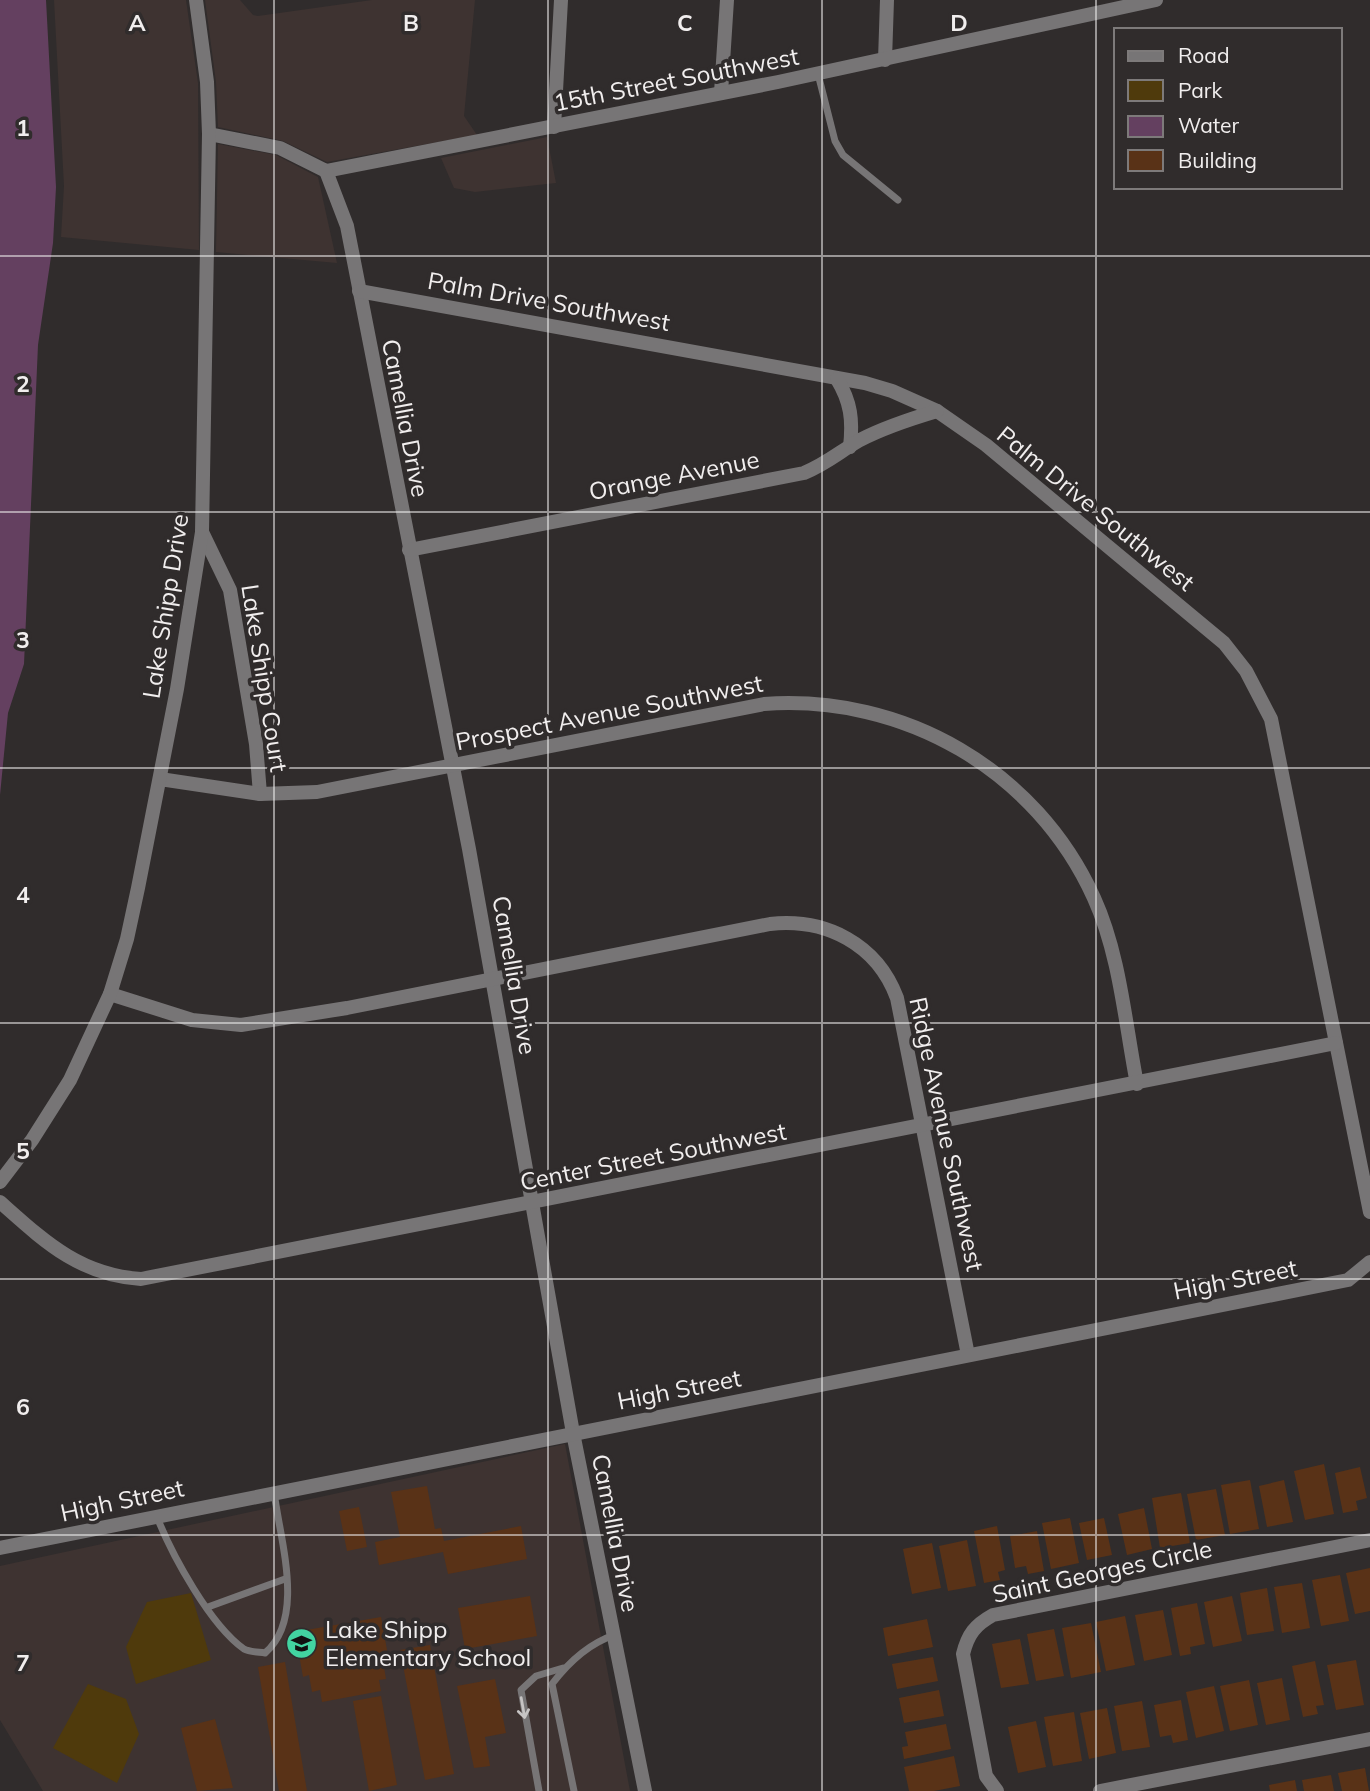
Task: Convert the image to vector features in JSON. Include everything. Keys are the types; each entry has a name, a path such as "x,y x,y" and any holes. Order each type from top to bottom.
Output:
{"street":[{"name":"Lake Shipp Drive","path":"0,1182 32,1140 70,1080 110,993 127,939 160,779 202,532 209,134 207,82 196,0"},
{"path":"554,127 561,0"},
{"path":"721,93 727,0"},
{"path":"885,60 887,0"},
{"name":"15th Street Southwest","path":"326,171 818,74 1156,0"},
{"path":"209,134 280,148 326,171"},
{"name":"Camellia Drive","path":"326,171 347,226 493,977 573,1433 645,1791"},
{"name":"Palm Drive Southwest","path":"359,290 892,391 937,411 1006,460 1224,643 1246,671 1271,719 1370,1212"},
{"path":"837,379 848,397 852,411 850,447"},
{"name":"Orange Avenue","path":"409,550 804,473 831,462 850,447 892,425 937,411"},
{"name":"Lake Shipp Court","path":"202,532 230,590 256,744 260,794"},
{"name":"Prospect Avenue Southwest","path":"160,779 260,794 317,792 764,704 839,706 874,713 916,727 953,744 1013,786 1039,813 1071,855 1095,899 1110,945 1137,1084"},
{"name":"Ridge Avenue Southwest","path":"110,993 191,1020 242,1025 348,1008 770,924 807,924 832,930 875,961 893,987 968,1355"},
{"name":"Center Street Southwest","path":"0,1202 77,1263 107,1275 141,1279 1336,1044"},
{"name":"High Street","path":"0,1548 1348,1280 1367,1265"},
{"name":"Saint Georges Circle","path":"997,1791 986,1776 963,1654 967,1638 978,1623 993,1615 1370,1540"},
{"path":"1100,1791 1370,1739"}],"lane":[{"path":"818,74 835,141 843,155 898,200"},
{"path":"157,1516 169,1546 226,1633 246,1651 265,1653 282,1633 289,1606 274,1492"},
{"path":"208,1607 285,1579"},
{"path":"574,1791 552,1684 564,1668 598,1640 614,1635"},
{"path":"540,1791 521,1690 526,1682 536,1676 564,1668"}],"shaded area":[{"path":"54,0 186,0 198,83 199,250 61,237 64,186"},
{"path":"205,0 240,0 253,15 258,16 372,0 475,0 464,116 477,135 327,162 283,141 218,127 216,82"},
{"path":"547,137 556,183 475,192 454,188 441,158"},
{"path":"218,144 276,155 318,177 337,263 216,252"},
{"name":"Lake Shipp Elementary School","path":"565,1444 630,1791 43,1791 0,1720 0,1566"}],"green space":[{"path":"191,1593 211,1660 136,1684 126,1647 147,1602"},
{"path":"88,1684 126,1699 139,1734 117,1783 53,1748"}],"water":[{"path":"0,0 46,0 56,187 53,243 38,345 24,664 8,713 0,795"}],"building":[{"path":"1324,1464 1334,1514 1305,1520 1294,1471"},
{"path":"1360,1467 1367,1498 1356,1501 1358,1510 1343,1513 1335,1473"},
{"path":"1250,1480 1259,1529 1230,1534 1221,1485"},
{"path":"1284,1480 1293,1522 1267,1527 1259,1486"},
{"path":"427,1486 435,1529 441,1528 444,1541 521,1526 527,1559 448,1574 443,1552 379,1565 375,1542 400,1537 391,1492"},
{"path":"1216,1489 1225,1535 1196,1540 1187,1494"},
{"path":"1181,1493 1190,1543 1160,1548 1152,1498"},
{"path":"359,1507 367,1547 347,1551 339,1511"},
{"path":"1144,1508 1152,1549 1127,1555 1118,1514"},
{"path":"1070,1518 1079,1563 1051,1569 1042,1523"},
{"path":"1104,1518 1112,1555 1087,1560 1079,1523"},
{"path":"997,1526 1005,1570 998,1572 1000,1580 984,1583 974,1531"},
{"path":"1037,1531 1044,1571 1028,1574 1026,1566 1015,1568 1010,1536"},
{"path":"967,1540 976,1586 948,1591 939,1546"},
{"path":"932,1543 941,1588 912,1594 903,1549"},
{"path":"1370,1568 1370,1611 1355,1614 1346,1573"},
{"path":"1340,1575 1349,1621 1321,1626 1312,1580"},
{"path":"1302,1583 1310,1628 1282,1633 1274,1587"},
{"path":"1267,1588 1274,1631 1247,1635 1240,1593"},
{"path":"530,1596 537,1636 465,1649 458,1608"},
{"path":"1232,1596 1242,1641 1213,1647 1204,1602"},
{"path":"1197,1603 1205,1644 1190,1647 1191,1654 1180,1656 1171,1608"},
{"path":"1163,1610 1172,1655 1144,1661 1135,1615"},
{"path":"1125,1616 1135,1665 1106,1671 1096,1622"},
{"path":"381,1617 389,1661 383,1661 386,1679 379,1680 381,1691 322,1702 320,1690 312,1692 309,1675 303,1677 295,1632"},
{"path":"927,1619 933,1647 888,1656 883,1628"},
{"path":"1091,1623 1101,1672 1071,1678 1062,1628"},
{"path":"1054,1629 1064,1676 1036,1681 1027,1634"},
{"path":"1020,1639 1029,1684 1001,1688 992,1644"},
{"path":"430,1645 454,1774 425,1780 400,1650"},
{"path":"933,1657 938,1681 897,1689 892,1664"},
{"path":"1356,1660 1364,1705 1336,1710 1327,1665"},
{"path":"1315,1661 1324,1705 1316,1706 1318,1714 1303,1717 1292,1666"},
{"path":"285,1662 307,1791 279,1791 258,1667"},
{"path":"1282,1678 1290,1720 1266,1725 1257,1683"},
{"path":"495,1679 506,1733 485,1737 490,1766 474,1768 457,1686"},
{"path":"1249,1680 1258,1725 1230,1731 1220,1686"},
{"path":"1214,1686 1224,1731 1196,1738 1186,1692"},
{"path":"939,1690 944,1716 904,1723 899,1698"},
{"path":"381,1696 397,1785 369,1791 353,1701"},
{"path":"1181,1700 1188,1740 1173,1743 1171,1735 1160,1737 1154,1705"},
{"path":"1142,1701 1150,1747 1122,1751 1114,1706"},
{"path":"1107,1708 1116,1753 1089,1759 1080,1713"},
{"path":"1074,1712 1082,1761 1053,1766 1044,1717"},
{"path":"215,1719 233,1788 197,1791 181,1728"},
{"path":"1036,1721 1046,1767 1018,1773 1008,1727"},
{"path":"946,1724 951,1749 904,1759 902,1747 908,1746 905,1732"},
{"path":"954,1756 960,1786 934,1791 909,1791 904,1767"},
{"path":"1365,1768 1369,1791 1342,1791 1338,1773"},
{"path":"1331,1775 1334,1791 1304,1791 1302,1780"},
{"path":"1295,1780 1297,1791 1270,1791 1269,1785"}],"place":[{"name":"Lake Shipp Elementary School","path":"302,1643"}]}
